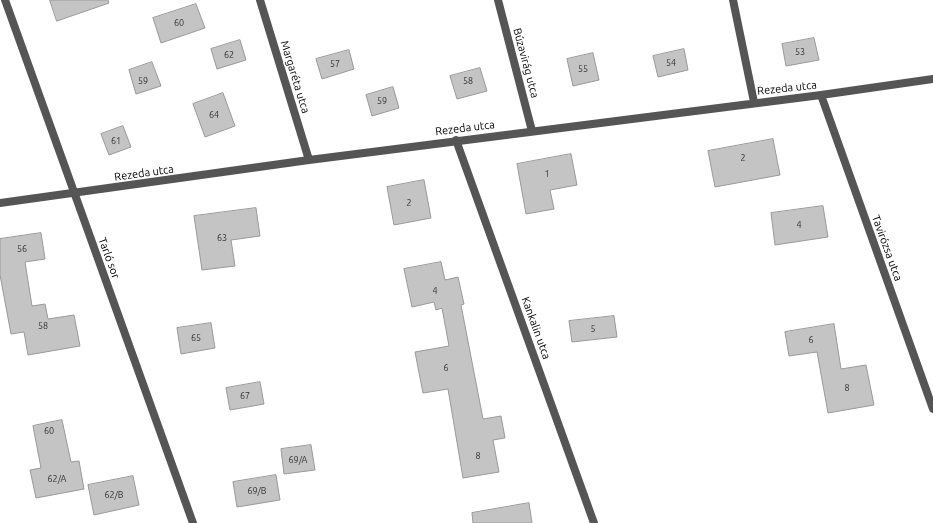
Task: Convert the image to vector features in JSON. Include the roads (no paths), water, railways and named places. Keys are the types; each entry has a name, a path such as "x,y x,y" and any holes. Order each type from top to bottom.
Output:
{"street":[{"name":"Tarló sor","path":"5,0 193,523"},
{"name":"Margaréta utca","path":"260,0 309,160"},
{"name":"Búzavirág utca","path":"498,0 532,131"},
{"path":"733,0 754,102"},
{"name":"Rezeda utca","path":"0,203 74,194 456,140 754,102 821,95 933,79"},
{"name":"Tavirózsa utca","path":"821,95 933,409"},
{"name":"Kankalin utca","path":"456,140 594,523"}]}
